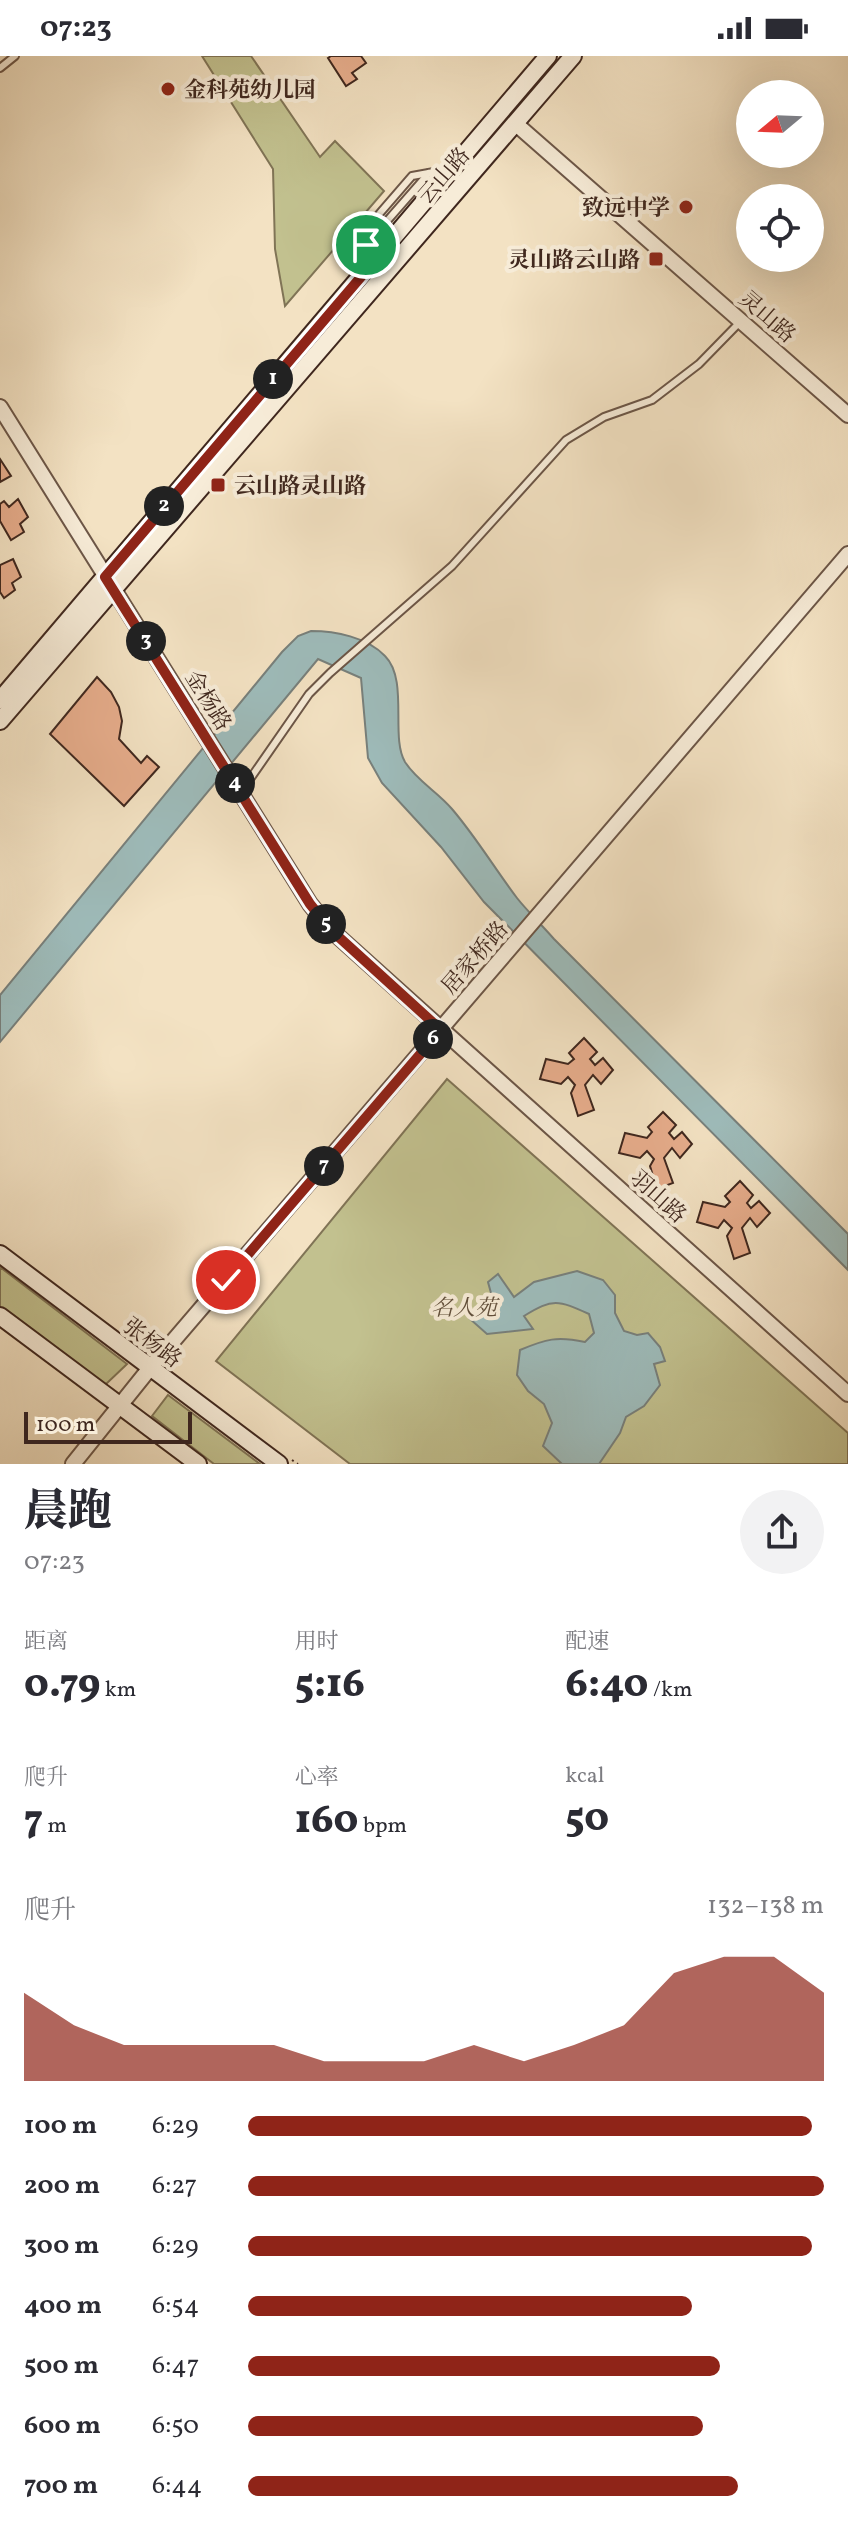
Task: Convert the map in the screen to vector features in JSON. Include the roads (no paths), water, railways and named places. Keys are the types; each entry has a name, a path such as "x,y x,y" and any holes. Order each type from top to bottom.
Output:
{"main road":[{"name":"云山路","path":"0,721 109,583 366,271 548,56"},
{"name":"云山路","path":"0,700 109,583 573,56"},
{"name":"张杨路","path":"0,1254 279,1464"},
{"path":"0,1316 198,1464"}],"street":[{"name":"灵山路","path":"516,124 848,415"},
{"name":"金杨路","path":"0,407 310,904 331,930 441,1030"},
{"name":"居家桥路","path":"73,1464 150,1368 848,554"},
{"name":"羽山路","path":"441,1030 848,1394"}],"lane":[{"path":"0,68 15,56"},
{"path":"366,271 366,245 429,173 453,169"},
{"path":"237,786 309,694 452,566 566,440 604,417 652,400 699,364 740,322"}],"water":[{"path":"311,631 350,636 378,649 385,656 396,679 401,751 410,769 452,809 517,898 554,939 848,1234 848,1270 484,902 441,847 382,783 368,758 361,678 318,659 0,1042 0,995 282,652 298,636"},
{"path":"577,1271 603,1280 615,1295 615,1313 624,1331 637,1335 648,1333 660,1347 665,1361 654,1364 660,1385 644,1406 626,1417 620,1433 599,1464 562,1464 543,1446 552,1423 544,1404 528,1391 517,1375 520,1350 552,1340 585,1342 594,1333 589,1314 562,1304 549,1304 524,1316 533,1329 487,1334 470,1319 494,1304 488,1282 498,1274 514,1297 534,1282"}],"place":[{"name":"金科苑幼儿园","path":"168,89"},
{"name":"致远中学","path":"686,207"},
{"name":"灵山路云山路","path":"656,259"},
{"name":"云山路灵山路","path":"218,485"}],"park label":[{"name":"名人苑","path":"464,1307"}]}
